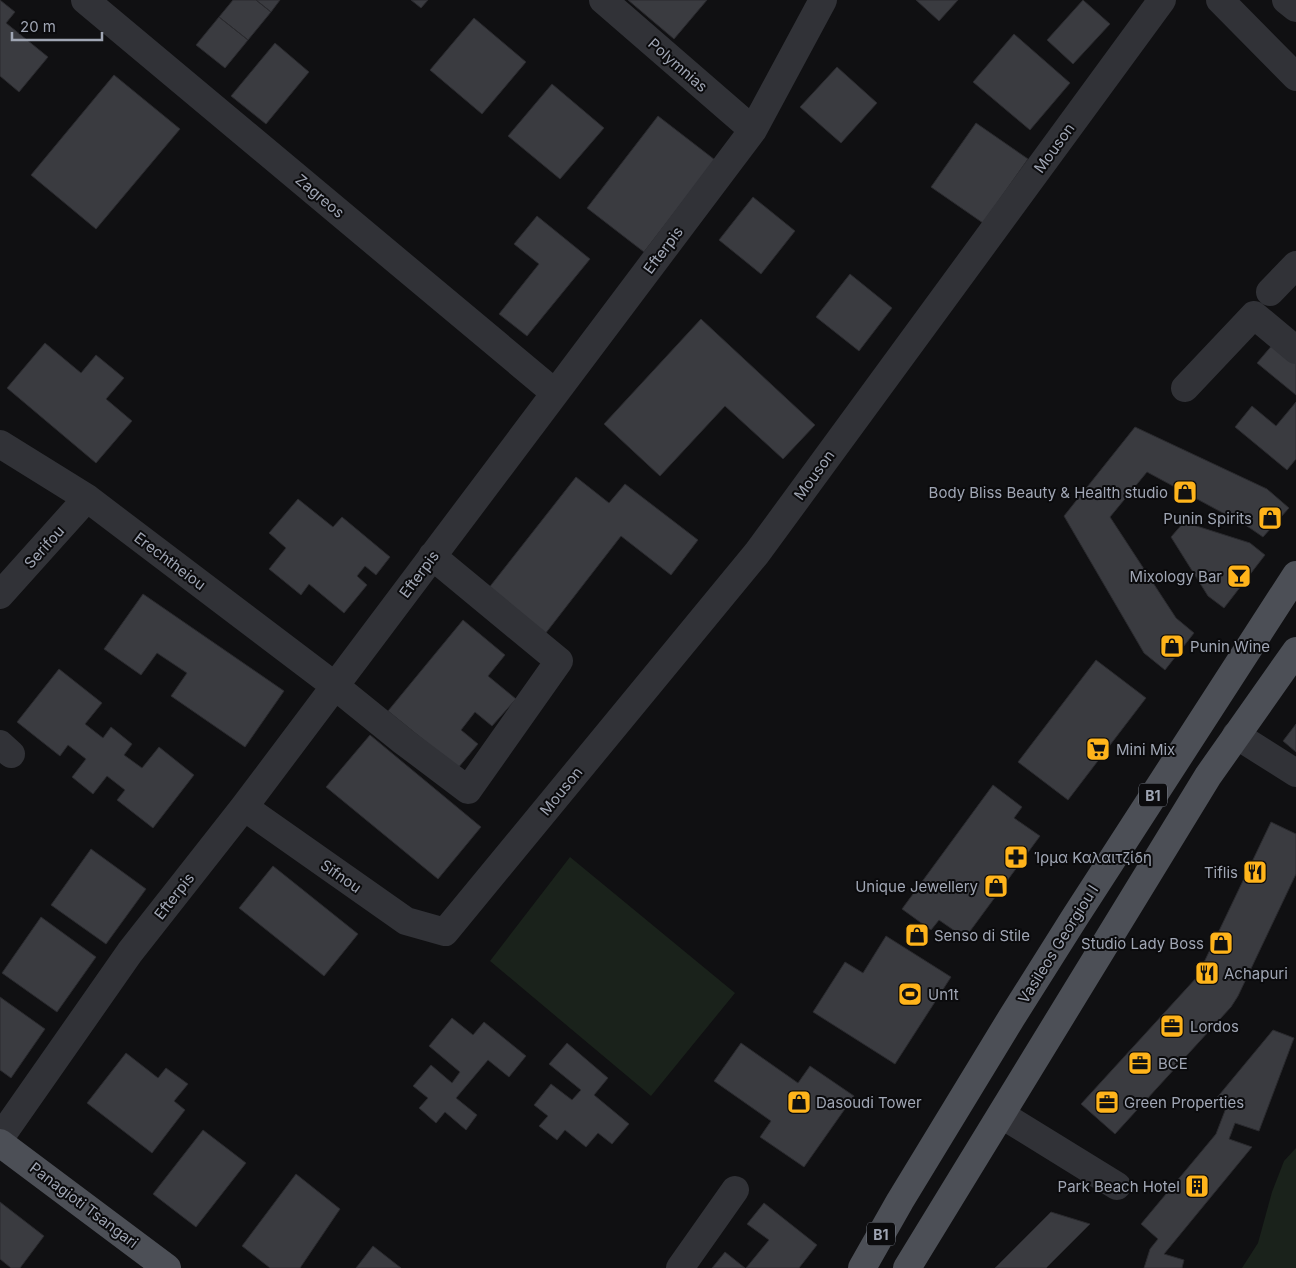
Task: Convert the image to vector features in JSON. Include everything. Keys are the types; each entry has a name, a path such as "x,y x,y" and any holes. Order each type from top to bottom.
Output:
{"main road":[{"name":"Vasileos Georgiou I","path":"862,1268 905,1192 1075,917 1296,575"},
{"name":"B1","path":"907,1268 1208,776 1296,651"},
{"name":"Panagioti Tsangari","path":"0,1143 167,1268"}],"street":[{"name":"Zagreos","path":"85,0 555,393"},
{"name":"Polymnias","path":"603,0 753,130"},
{"name":"Efterpis","path":"0,1138 130,952 244,807 753,130 823,0"},
{"name":"Mouson","path":"445,932 757,553 1162,0"},
{"path":"1220,0 1296,77"},
{"path":"1286,0 1296,8"},
{"path":"1270,292 1296,265"},
{"path":"1185,388 1254,316 1296,350"},
{"name":"Erechtheiou","path":"0,444 87,498 335,686 468,790 559,661 432,556"},
{"name":"Serifou","path":"0,595 87,498"},
{"path":"1236,736 1296,773"},
{"name":"Sifnou","path":"244,807 406,921 445,932"},
{"path":"1002,1115 1116,1186"},
{"path":"680,1268 734,1190"}],"shaded area":[{"path":"570,857 735,993 651,1096 490,961"},
{"path":"1296,1148 1296,1268 1242,1268 1258,1243 1272,1192 1284,1161"}],"building":[{"path":"0,0 15,12 6,23 48,57 19,92 0,76"},
{"path":"233,0 256,0 271,12 248,40 219,17"},
{"path":"256,0 280,0 271,12"},
{"path":"411,0 428,0 421,8"},
{"path":"628,0 707,0 674,39"},
{"path":"916,0 958,0 939,21"},
{"path":"1083,0 1110,24 1073,64 1047,40"},
{"path":"219,17 248,40 225,68 196,45"},
{"path":"474,18 526,62 482,114 430,70"},
{"path":"1014,34 1070,83 1030,130 973,82"},
{"path":"275,43 309,72 266,124 231,96"},
{"path":"837,67 877,103 841,143 800,107"},
{"path":"114,75 180,129 96,229 31,175"},
{"path":"552,84 604,128 560,179 508,136"},
{"path":"658,116 715,160 644,252 587,208"},
{"path":"976,123 1028,159 983,223 931,187"},
{"path":"753,197 795,231 761,274 719,240"},
{"path":"537,216 590,259 527,336 499,314 539,264 514,244"},
{"path":"850,274 892,308 859,351 816,317"},
{"path":"701,319 815,425 783,459 725,406 660,476 604,424"},
{"path":"45,343 81,373 96,355 124,378 106,399 132,421 96,463 7,388"},
{"path":"1274,343 1296,360 1296,395 1257,363"},
{"path":"1296,402 1296,459 1287,470 1235,427 1252,406 1276,426"},
{"path":"1135,427 1267,489 1289,508 1263,537 1247,526 1147,472 1110,517 1176,618 1194,633 1165,670 1144,653 1064,516"},
{"path":"576,477 609,503 625,484 698,540 671,575 621,536 545,634 488,589"},
{"path":"298,499 333,527 342,517 390,557 376,575 365,566 357,576 367,585 344,613 309,584 301,595 269,569 286,548 269,533"},
{"path":"1184,522 1250,543 1265,555 1224,608 1208,596 1171,537"},
{"path":"143,594 284,691 245,747 171,696 187,673 157,653 141,675 104,649"},
{"path":"463,620 505,655 488,676 516,699 492,726 475,712 461,730 478,744 458,768 388,711"},
{"path":"1096,660 1146,698 1068,800 1018,762"},
{"path":"59,669 102,703 85,724 103,738 111,727 132,744 124,755 142,768 159,747 194,775 153,828 117,800 125,790 107,776 93,794 72,777 86,759 68,745 60,756 17,722"},
{"path":"1296,724 1296,752 1283,741"},
{"path":"370,735 481,827 438,879 326,787"},
{"path":"993,785 1022,807 1014,818 1040,836 965,938 939,920 931,930 902,909"},
{"path":"1271,822 1296,834 1296,874 1238,996 1231,1007 1115,1134 1081,1104 1197,977"},
{"path":"91,849 146,889 106,944 51,905"},
{"path":"273,866 358,934 324,976 239,908"},
{"path":"41,917 96,957 57,1012 2,973"},
{"path":"886,936 951,977 895,1064 813,1012 845,962 863,973"},
{"path":"0,997 45,1029 11,1078 0,1070"},
{"path":"452,1018 473,1035 484,1022 526,1056 509,1077 488,1060 456,1098 477,1115 466,1130 445,1112 436,1123 419,1108 428,1098 413,1086 431,1065 452,1083 460,1072 429,1046"},
{"name":"Park Beach Hotel","path":"1273,1030 1294,1038 1259,1131 1235,1123 1229,1139 1252,1147 1164,1254 1184,1260 1182,1268 1144,1268 1150,1249 1158,1239 1141,1224 1216,1134 1226,1108 1215,1100"},
{"path":"567,1043 608,1078 594,1095 629,1124 612,1144 598,1133 586,1147 565,1130 557,1140 539,1126 548,1116 534,1105 551,1084 572,1100 581,1090 549,1064"},
{"path":"741,1043 798,1083 810,1066 854,1096 804,1167 760,1137 771,1121 714,1081"},
{"path":"126,1053 158,1078 166,1068 188,1084 174,1101 185,1110 152,1153 87,1103"},
{"path":"203,1130 246,1163 196,1227 153,1194"},
{"path":"296,1174 340,1209 300,1268 270,1268 242,1246"},
{"path":"0,1202 44,1236 20,1268 11,1268 0,1259"},
{"path":"764,1203 817,1245 799,1268 746,1268 769,1240 747,1224"},
{"path":"1051,1212 1090,1224 1046,1268 995,1268"},
{"path":"373,1246 401,1268 356,1268"},
{"path":"725,1252 745,1268 712,1268"}],"place":[{"name":"Body Bliss Beauty & Health studio","path":"1185,492"},
{"name":"Punin Spirits","path":"1270,518"},
{"name":"Mixology Bar","path":"1239,576"},
{"name":"Punin Wine","path":"1172,646"},
{"name":"Mini Mix","path":"1098,749"},
{"name":"Ίρμα Καλαιτζίδη","path":"1016,857"},
{"name":"Tiflis","path":"1255,872"},
{"name":"Unique Jewellery","path":"996,886"},
{"name":"Senso di Stile","path":"917,935"},
{"name":"Studio Lady Boss","path":"1221,943"},
{"name":"Achapuri","path":"1207,973"},
{"name":"Un1t","path":"910,994"},
{"name":"Lordos","path":"1172,1026"},
{"name":"BCE","path":"1140,1063"},
{"name":"Dasoudi Tower","path":"799,1102"},
{"name":"Green Properties","path":"1107,1102"},
{"name":"Park Beach Hotel","path":"1197,1186"}]}
